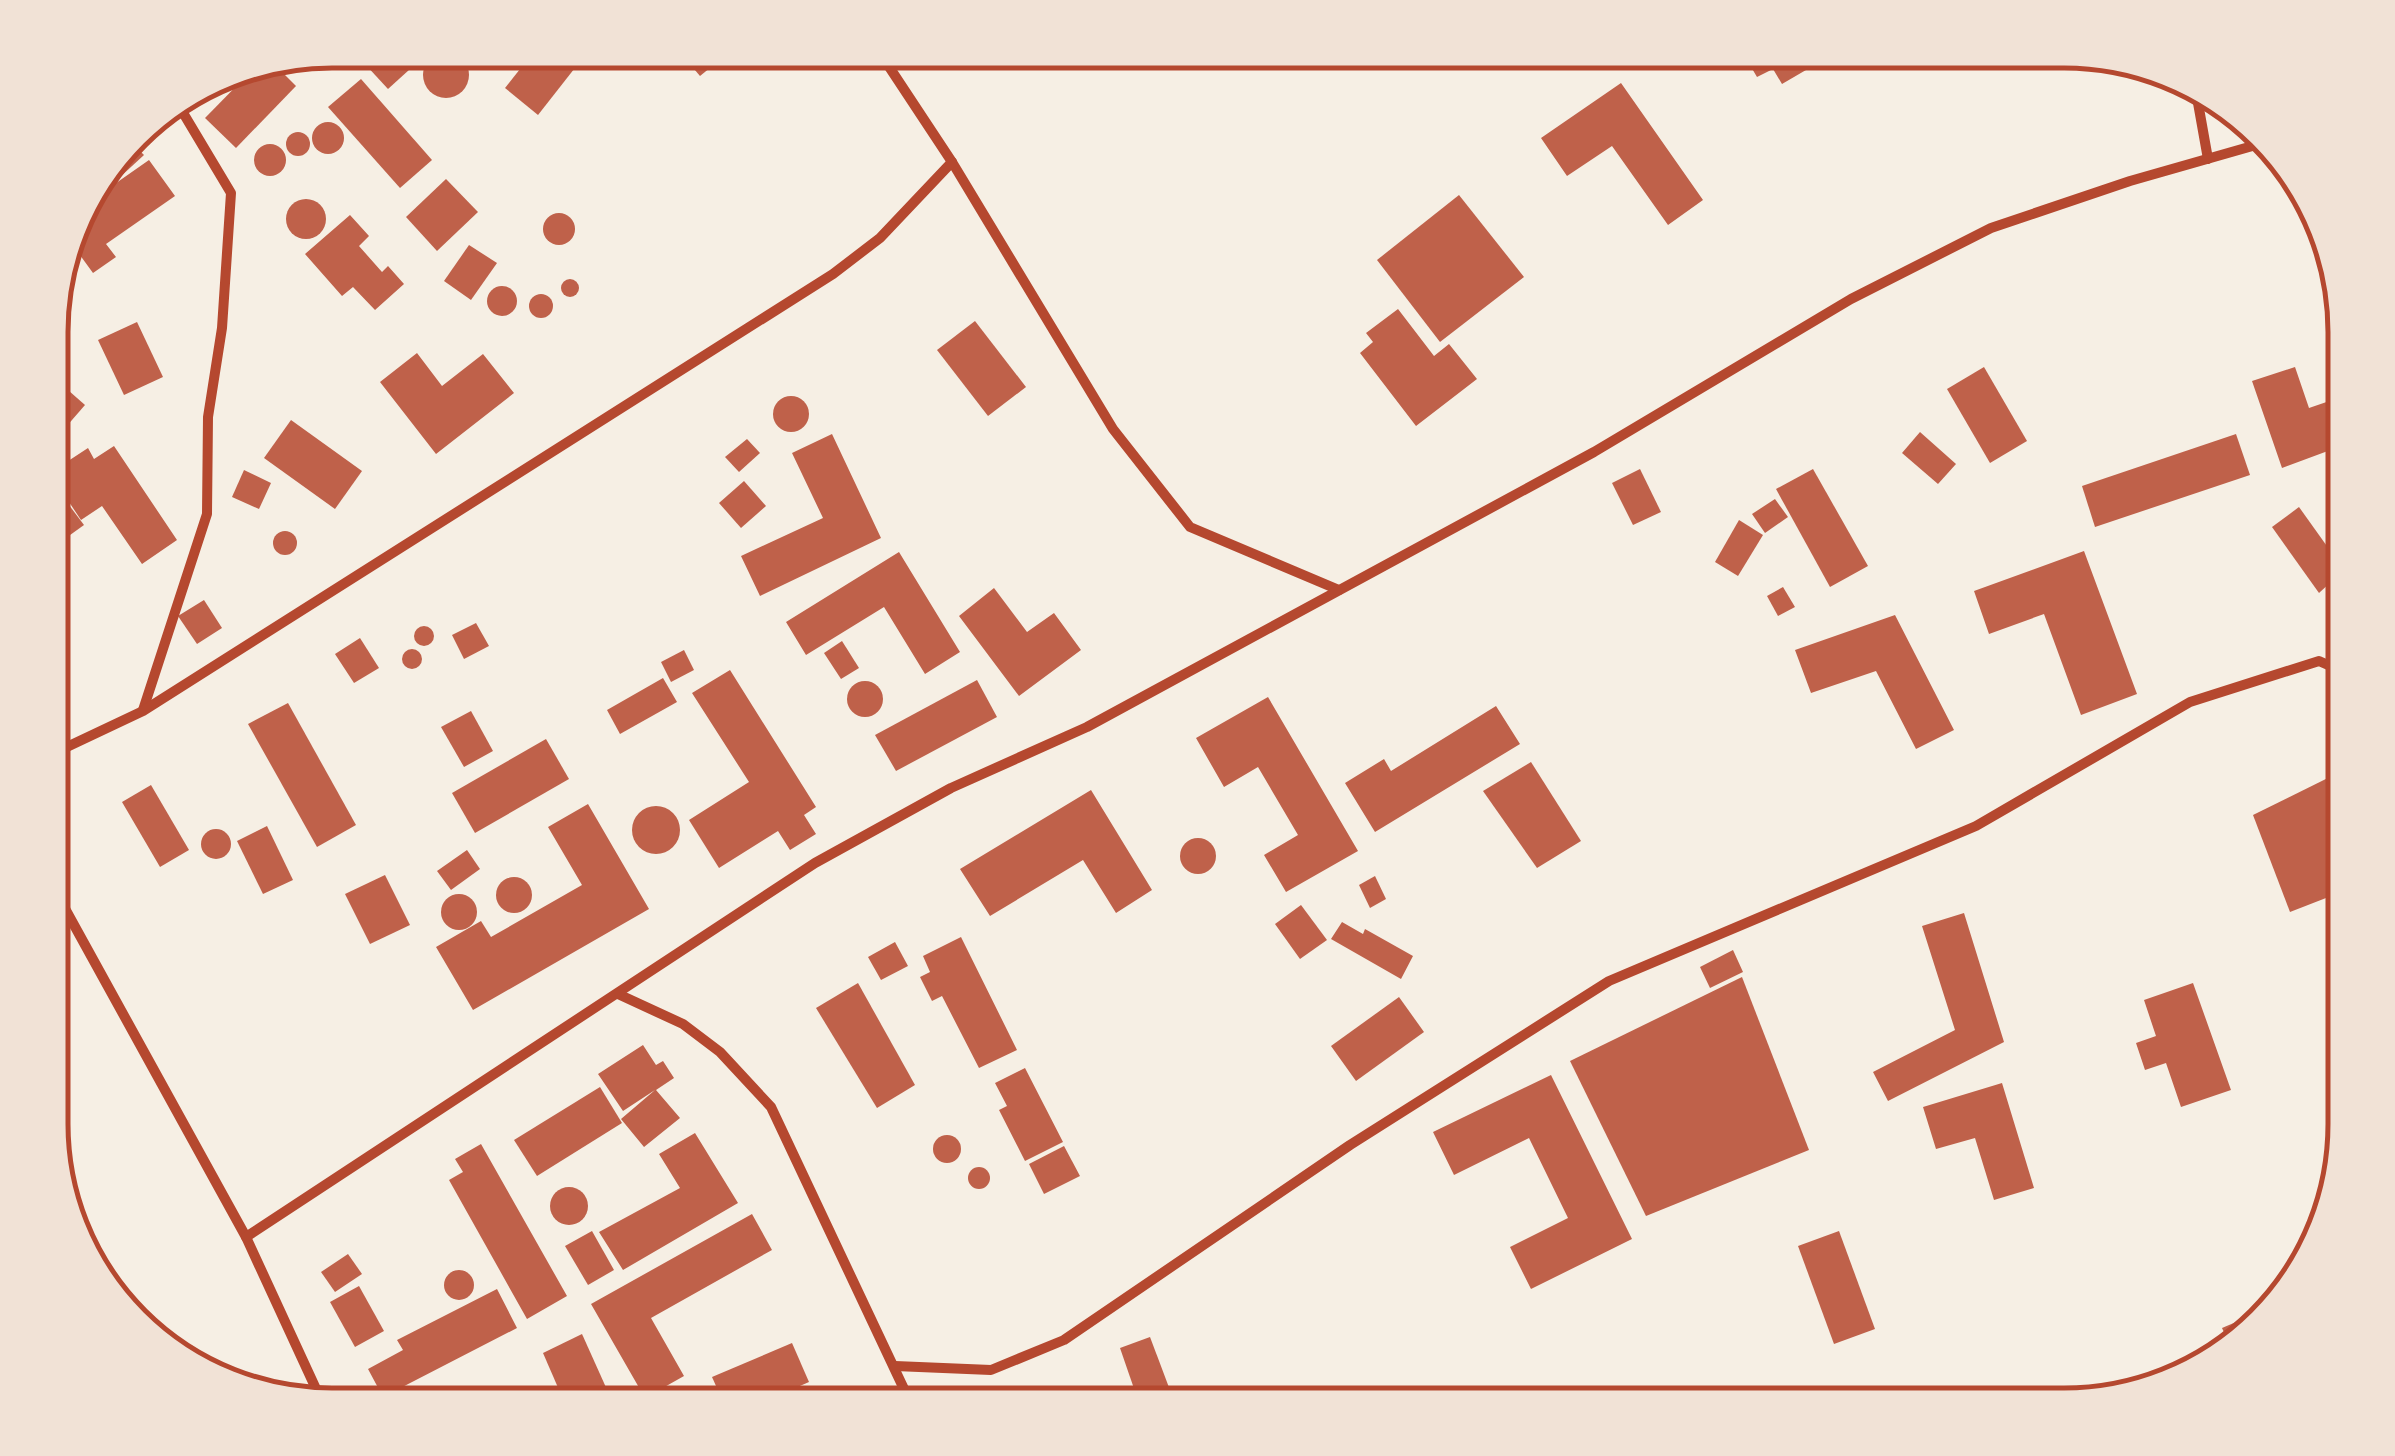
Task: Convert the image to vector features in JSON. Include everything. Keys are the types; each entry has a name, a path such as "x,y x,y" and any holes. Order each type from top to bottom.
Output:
{"street":[{"path":"890,68 952,162 1113,429 1190,527 1339,590"},
{"path":"2198,105 2208,159"},
{"path":"143,711 207,514 208,417 222,328 231,194 183,114"},
{"path":"246,1237 815,863 951,788 1087,727 1594,452 1851,298 1974,237 2130,181 2251,147"},
{"path":"68,746 143,711 832,274 880,238 952,162"},
{"path":"896,1366 992,1370 1064,1340 1350,1145 1609,982 1976,826 2190,702 2319,661 2327,665"},
{"path":"68,914 246,1237 314,1387"},
{"path":"618,994 683,1024 720,1052 771,1107 905,1388"}],"building":[{"path":"369,68 411,68 388,89"},
{"path":"424,68 468,68 468,84 455,97 437,97 424,84"},
{"path":"521,68 575,68 538,115 505,88"},
{"path":"693,68 710,68 700,76"},
{"path":"1752,68 1809,68 1782,84 1773,69 1757,77"},
{"path":"283,73 296,86 236,148 205,118 236,87 247,82"},
{"path":"361,79 432,160 400,188 328,107"},
{"path":"1621,83 1703,200 1668,225 1612,146 1567,176 1541,138"},
{"path":"328,122 339,127 344,138 339,149 328,154 317,149 312,138 317,127"},
{"path":"298,132 307,135 307,153 298,156 289,153 286,144 289,135"},
{"path":"270,144 281,149 286,160 281,171 270,176 259,171 254,160 259,149"},
{"path":"140,151 144,155 119,178 122,171"},
{"path":"149,160 175,196 106,244 116,257 93,273 80,255 112,186"},
{"path":"446,179 478,212 437,251 406,217"},
{"path":"1459,195 1524,277 1440,342 1377,260"},
{"path":"306,199 320,205 326,219 320,233 306,239 292,233 286,219 292,205"},
{"path":"559,213 570,218 575,229 570,240 559,245 548,240 543,229 548,218"},
{"path":"350,215 369,236 359,246 382,272 388,266 404,284 375,310 353,287 342,296 305,254"},
{"path":"469,245 497,263 471,300 444,281"},
{"path":"570,279 579,288 570,297 561,288"},
{"path":"502,286 516,295 517,301 508,315 502,316 488,307 487,301 496,287"},
{"path":"541,294 553,306 541,318 529,306"},
{"path":"1398,309 1434,356 1449,344 1477,379 1416,426 1360,353 1373,342 1366,333"},
{"path":"975,321 1026,387 988,416 937,350"},
{"path":"137,322 163,377 124,395 98,340"},
{"path":"417,353 442,386 483,354 514,393 436,454 380,382"},
{"path":"1984,367 2027,441 1990,463 1947,389"},
{"path":"2295,367 2309,408 2327,402 2327,451 2282,468 2252,381"},
{"path":"68,390 85,405 68,425"},
{"path":"791,396 804,401 809,414 804,427 791,432 778,427 773,414 778,401"},
{"path":"291,420 362,471 335,509 264,458"},
{"path":"1920,432 1956,464 1938,484 1902,453"},
{"path":"832,434 881,538 760,596 741,556 823,518 792,453"},
{"path":"2236,434 2250,475 2095,527 2082,486"},
{"path":"747,439 760,453 739,472 725,457"},
{"path":"114,446 177,540 142,564 102,506 81,520 68,500 68,461 88,448 94,459"},
{"path":"1640,469 1661,512 1633,525 1612,483"},
{"path":"1813,469 1868,566 1830,587 1776,489"},
{"path":"244,470 271,483 259,509 232,497"},
{"path":"744,481 766,506 741,528 719,503"},
{"path":"1775,499 1788,517 1765,533 1752,514"},
{"path":"68,504 84,525 68,536"},
{"path":"2299,507 2327,546 2327,586 2319,593 2272,527"},
{"path":"1739,520 1763,535 1738,576 1715,562"},
{"path":"285,531 297,543 285,555 273,543"},
{"path":"2084,551 2137,694 2081,715 2044,614 1989,634 1974,591"},
{"path":"899,552 960,652 925,674 884,607 806,655 786,622"},
{"path":"1783,587 1795,607 1778,616 1767,596"},
{"path":"994,588 1027,632 1054,613 1081,650 1019,696 959,616"},
{"path":"204,600 222,628 197,644 178,616"},
{"path":"1895,615 1954,730 1916,749 1876,671 1811,693 1795,650"},
{"path":"476,623 489,646 464,659 452,635"},
{"path":"424,626 434,636 424,646 414,636"},
{"path":"360,638 379,668 354,683 335,654"},
{"path":"842,641 859,668 841,679 824,653"},
{"path":"412,649 422,659 412,669 402,659"},
{"path":"684,650 694,670 671,682 661,662"},
{"path":"730,670 816,807 804,815 816,834 790,850 778,831 719,868 689,820 749,782 692,693"},
{"path":"663,678 677,702 620,734 607,710"},
{"path":"977,680 997,717 896,771 875,735"},
{"path":"865,681 878,686 883,699 878,712 865,717 852,712 847,699 852,686"},
{"path":"1268,697 1358,851 1286,892 1264,855 1298,835 1258,767 1224,787 1196,738"},
{"path":"288,703 356,825 317,847 248,724"},
{"path":"1496,706 1520,744 1375,832 1345,783 1384,759 1391,771"},
{"path":"471,711 493,751 464,767 441,727"},
{"path":"546,739 569,779 475,833 452,793"},
{"path":"1531,762 1581,841 1537,868 1483,791"},
{"path":"2327,778 2327,898 2290,912 2253,815"},
{"path":"151,785 189,850 160,867 122,802"},
{"path":"1091,790 1152,890 1116,913 1083,860 990,916 960,869"},
{"path":"588,804 649,909 473,1010 436,947 481,921 491,937 582,885 548,827"},
{"path":"656,806 673,813 680,830 673,847 656,854 639,847 632,830 639,813"},
{"path":"267,826 293,880 263,894 237,841"},
{"path":"216,829 227,833 231,844 227,855 216,859 205,855 201,844 205,833"},
{"path":"1198,838 1211,843 1216,856 1211,869 1198,874 1185,869 1180,856 1185,843"},
{"path":"467,850 480,869 451,890 437,871"},
{"path":"385,875 410,925 370,944 345,894"},
{"path":"1375,876 1386,899 1370,908 1359,885"},
{"path":"514,877 527,882 532,895 527,908 514,913 501,908 496,895 501,882"},
{"path":"459,894 472,899 477,912 472,925 459,930 446,925 441,912 446,899"},
{"path":"1301,905 1327,940 1300,959 1275,924"},
{"path":"1964,913 2004,1042 1888,1101 1873,1072 1955,1030 1922,926"},
{"path":"1342,922 1363,934 1365,929 1413,956 1401,979 1331,939"},
{"path":"961,937 1017,1050 979,1068 942,996 932,1001 920,977 930,972 923,956"},
{"path":"895,942 908,966 881,980 868,957"},
{"path":"1733,950 1743,972 1710,988 1700,967"},
{"path":"1742,977 1809,1150 1646,1216 1570,1061"},
{"path":"858,983 915,1085 877,1108 816,1008"},
{"path":"2193,983 2231,1090 2181,1107 2166,1063 2145,1070 2136,1043 2156,1036 2144,1000"},
{"path":"1399,997 1424,1032 1356,1081 1331,1046"},
{"path":"643,1045 656,1065 663,1061 674,1078 656,1090 680,1118 644,1147 621,1119 655,1090 623,1111 598,1074"},
{"path":"1025,1068 1063,1142 1025,1161 999,1110 1007,1106 995,1083"},
{"path":"1551,1075 1632,1239 1531,1289 1510,1247 1568,1218 1529,1138 1454,1175 1433,1132"},
{"path":"2002,1083 2034,1188 1994,1200 1975,1138 1936,1149 1923,1107"},
{"path":"600,1087 622,1123 537,1176 514,1140"},
{"path":"695,1133 738,1203 623,1270 599,1232 680,1188 659,1154"},
{"path":"947,1135 957,1139 961,1149 957,1159 947,1163 937,1159 933,1149 937,1139"},
{"path":"481,1144 567,1296 527,1319 449,1180 463,1172 455,1159"},
{"path":"1064,1146 1080,1176 1044,1194 1029,1164"},
{"path":"979,1167 990,1178 979,1189 968,1178"},
{"path":"569,1187 583,1192 588,1206 583,1220 569,1225 555,1220 550,1206 555,1192"},
{"path":"752,1214 772,1250 651,1318 684,1376 663,1388 639,1388 591,1304"},
{"path":"592,1231 614,1270 588,1285 565,1246"},
{"path":"1839,1231 1875,1329 1834,1344 1798,1246"},
{"path":"348,1254 362,1274 335,1292 321,1272"},
{"path":"459,1270 470,1274 474,1285 470,1296 459,1300 448,1296 444,1285 448,1274"},
{"path":"359,1286 384,1331 355,1347 330,1302"},
{"path":"497,1289 517,1328 400,1388 378,1388 368,1369 403,1350 397,1340"},
{"path":"582,1334 606,1388 558,1388 543,1353"},
{"path":"1150,1337 1169,1388 1134,1388 1120,1348"},
{"path":"792,1343 809,1382 795,1388 717,1388 712,1377"}]}
